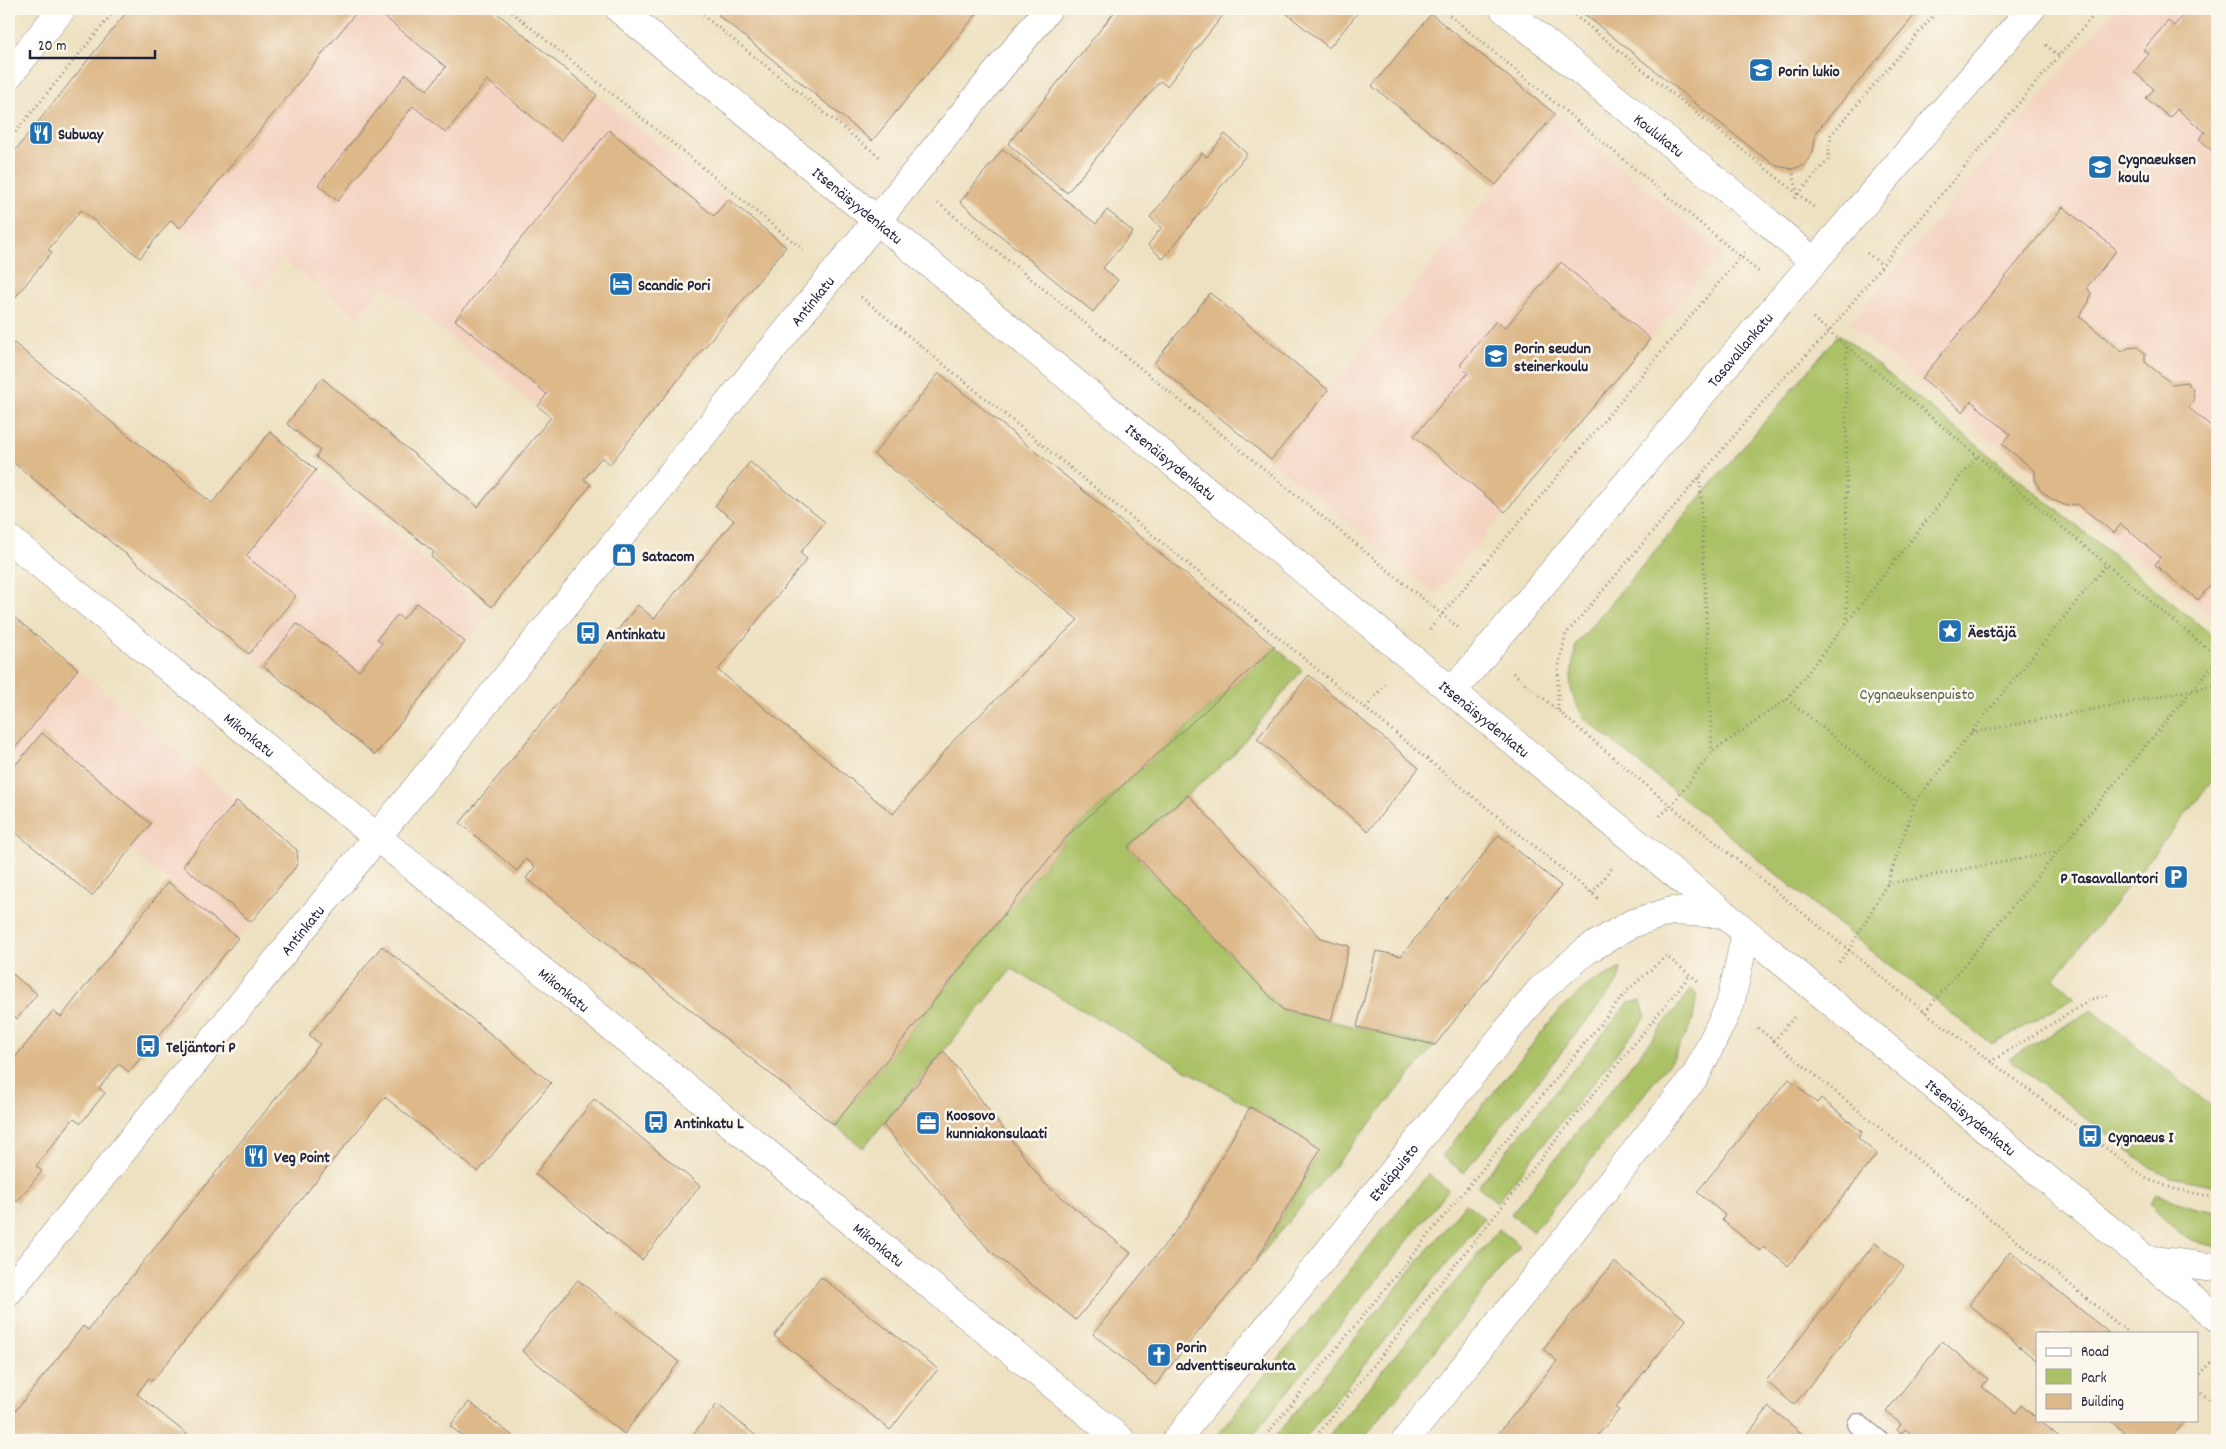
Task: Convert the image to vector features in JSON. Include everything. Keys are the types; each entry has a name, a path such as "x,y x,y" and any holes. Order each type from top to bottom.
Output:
{"street":[{"path":"9,75 62,9"},
{"name":"Itsenäisyydenkatu","path":"619,9 2217,1318"},
{"name":"Antinkatu","path":"9,1291 1048,9"},
{"name":"Koulukatu","path":"1504,9 1769,223 1814,262"},
{"name":"Tasavallankatu","path":"1452,691 2030,9"},
{"name":"Mikonkatu","path":"9,539 1120,1440"},
{"path":"1631,924 1671,911 1724,914"},
{"name":"Eteläpuisto","path":"1176,1440 1540,990 1587,950 1631,924"},
{"path":"1406,1440 1696,1075 1730,1005 1746,932"},
{"path":"2146,1259 2207,1267 2217,1266"}],"lane":[{"path":"1858,1424 1878,1440"}],"path":[{"path":"9,13 12,9"},
{"path":"9,140 116,9"},
{"path":"508,9 1631,924"},
{"path":"695,9 910,180 1442,614 1671,806 1925,1012 2147,1179 2175,1189 2217,1198"},
{"path":"1442,9 1786,295 1976,457 2217,658 1925,1012"},
{"path":"1567,9 1798,194 1882,265"},
{"path":"1366,708 1408,655 1740,257 1828,160 1831,135 1939,9"},
{"path":"1558,711 1558,669 1566,634 1779,383 1829,332 1882,265 2099,9"},
{"path":"1792,169 1798,194"},
{"path":"1846,347 1847,622"},
{"path":"1671,806 1712,752 1787,699 1976,457"},
{"path":"1700,476 1712,752"},
{"path":"1849,950 1887,884 1916,802 2106,564"},
{"path":"1970,733 2217,685"},
{"path":"1787,699 1916,802"},
{"path":"1887,884 2057,852"},
{"path":"1262,1440 1628,990 1666,956 1690,975 1313,1440"},
{"path":"1990,1062 2092,999 2110,995"},
{"path":"1774,1041 2128,1332"},
{"path":"2198,1377 2217,1356"},
{"path":"2198,1390 2217,1406"}],"shaded area":[{"path":"129,9 491,9 786,247 610,464 386,285 358,318 283,259 258,291 44,115"},
{"name":"Cygnaeuksen koulu","path":"2115,9 2217,9 2217,621 1849,324"},
{"name":"Porin seudun steinerkoulu","path":"1555,114 1722,252 1436,594 1271,460"},
{"path":"270,432 489,613 375,755 152,576"},
{"path":"9,613 297,850 298,864 238,938 11,753 9,756"}],"green space":[{"name":"Cygnaeuksenpuisto","path":"1839,334 2217,639 2217,775 2054,979 2075,997 1992,1045 1869,949 1585,719 1578,708 1572,691 1571,675 1576,644"},
{"path":"1275,647 1302,670 1231,757 1128,847 1283,1010 1435,1045 1256,1261 1321,1148 1012,969 863,1148 834,1125 1069,834"},
{"path":"1621,968 1618,982 1464,1173 1442,1156 1560,1010 1589,984"},
{"path":"1692,989 1697,994 1693,1020 1674,1057 1533,1232 1511,1214"},
{"path":"1641,1001 1646,1017 1497,1202 1478,1186 1628,1003"},
{"path":"2092,1010 2217,1111 2217,1186 2171,1177 2150,1167 2009,1059"},
{"path":"1428,1174 1448,1190 1249,1440 1219,1440 1215,1437"},
{"path":"2156,1194 2192,1207 2217,1212 2217,1247 2194,1241 2172,1227 2150,1202"},
{"path":"1466,1203 1484,1218 1303,1440 1272,1440"},
{"path":"1499,1229 1520,1246 1362,1440 1325,1440"}],"building":[{"path":"129,9 359,9 180,228 171,220 140,258 81,210 48,250 52,252 9,305 9,158"},
{"path":"375,9 492,9 597,95 561,141 487,80 446,133 413,106 338,201 318,185 406,74 427,90 446,67"},
{"path":"723,9 856,9 863,14 868,9 981,9 872,141 718,15"},
{"path":"1117,9 1228,9 1167,86 1160,81 1067,193 1008,144"},
{"path":"1281,9 1361,9 1329,48"},
{"name":"Porin lukio","path":"1578,9 1920,9 1816,132 1813,151 1805,165 1792,169 1777,166 1756,152"},
{"path":"2188,9 2217,9 2217,160 2214,156 2215,153 2199,139 2205,132 2177,109 2170,118 2146,98 2154,89 2134,72 2149,54 2143,50 2168,21 2174,26"},
{"path":"1431,14 1555,114 1496,185 1372,86"},
{"name":"Scandic Pori","path":"609,130 714,216 728,199 786,247 610,464 602,457 584,479 591,485 492,607 431,557 434,552 316,457 320,450 287,424 322,378 478,507 551,417 538,406 547,394 455,320"},
{"path":"1225,134 1247,154 1163,259 1148,245 1161,228 1150,217 1202,153 1207,157"},
{"path":"1003,149 1096,224 1107,210 1133,232 1103,268 1118,280 1093,312 960,202"},
{"path":"2063,207 2117,250 2087,287 2091,293 2089,302 2079,316 2122,352 2128,348 2137,347 2145,353 2145,362 2172,384 2187,382 2193,390 2194,401 2189,408 2217,431 2217,577 2198,600 2155,565 2160,557 2121,524 2114,533 2077,504 2067,506 2053,500 2040,490 2035,479 2035,471 2002,444 2010,434 1971,401 1963,412 1922,378"},
{"path":"1561,262 1650,339 1505,512 1414,436 1468,373 1460,365 1496,321 1505,328"},
{"path":"1210,293 1328,390 1271,460 1154,363"},
{"path":"14,343 212,503 270,432 316,470 246,556 296,596 249,654 9,459 9,349"},
{"path":"939,373 1275,647 1069,834 834,1125 526,878 535,867 526,859 517,871 460,823 638,605 654,619 734,520 715,506 750,462 825,522 800,553 807,559 718,670 893,814 955,739 1078,620 874,454"},
{"path":"417,603 465,642 375,755 263,666 297,624 359,671 382,643 377,639 397,615 403,619"},
{"path":"9,613 78,669 9,756"},
{"path":"1309,675 1419,768 1368,831 1257,739"},
{"path":"42,733 151,824 92,896 9,827 9,773"},
{"path":"1188,795 1321,938 1349,946 1331,1021 1283,1010 1128,847"},
{"path":"237,801 297,850 298,864 251,922 183,866"},
{"path":"1499,835 1561,886 1435,1045 1357,1027 1376,951 1401,956"},
{"path":"168,882 238,938 129,1072 119,1064 99,1088 105,1093 81,1123 74,1118 36,1166 42,1171 17,1202 11,1197 9,1200 9,1065 53,1011 61,1017"},
{"path":"382,946 551,1083 478,1172 385,1097 152,1381 149,1378 137,1394 194,1440 9,1440 9,1419 83,1326 88,1330 320,1044 309,1035"},
{"path":"9,971 37,994 17,1019 9,1012"},
{"path":"944,1051 1045,1184 1131,1253 1076,1320 990,1251 883,1125"},
{"path":"1789,1079 1817,1103 1821,1098 1862,1132 1858,1138 1877,1154 1788,1266 1764,1247 1760,1251 1722,1220 1725,1215 1697,1192"},
{"path":"594,1099 700,1186 642,1260 535,1174"},
{"path":"1250,1107 1321,1148 1256,1261 1155,1385 1093,1334 1188,1216"},
{"path":"1875,1243 1904,1267 1794,1405 1766,1381"},
{"path":"2010,1251 2108,1332 2036,1332 2036,1360 1969,1305"},
{"path":"1614,1262 1686,1320 1615,1408 1619,1410 1594,1440 1493,1440 1557,1361 1543,1349"},
{"path":"821,1277 938,1369 890,1430 774,1336"},
{"path":"578,1280 679,1362 624,1434 522,1351"},
{"path":"1942,1341 1988,1379 1982,1387 2016,1413 2021,1405 2036,1418 2036,1422 2041,1422 2063,1440 1919,1440 1905,1429 1902,1433 1897,1430 1901,1424 1886,1412"},
{"path":"469,1402 518,1440 468,1440 450,1426"},
{"path":"717,1404 761,1440 689,1440"},
{"path":"1769,1407 1810,1440 1743,1440"},
{"path":"2112,1422 2184,1422 2169,1440 2134,1440"}],"place":[{"name":"Porin lukio","path":"1761,70"},
{"name":"Subway","path":"41,133"},
{"name":"Cygnaeuksen koulu","path":"2100,167"},
{"name":"Scandic Pori","path":"621,284"},
{"name":"Porin seudun steinerkoulu","path":"1496,356"},
{"name":"Satacom","path":"624,555"},
{"name":"Äestäjä","path":"1950,631"},
{"name":"Antinkatu","path":"588,633"},
{"name":"P Tasavallantori","path":"2176,877"},
{"name":"Teljäntori P","path":"148,1046"},
{"name":"Antinkatu L","path":"656,1122"},
{"name":"Koosovo kunniakonsulaati","path":"928,1123"},
{"name":"Cygnaeus I","path":"2090,1136"},
{"name":"Veg Point","path":"256,1156"},
{"name":"Porin adventtiseurakunta","path":"1159,1355"}]}
